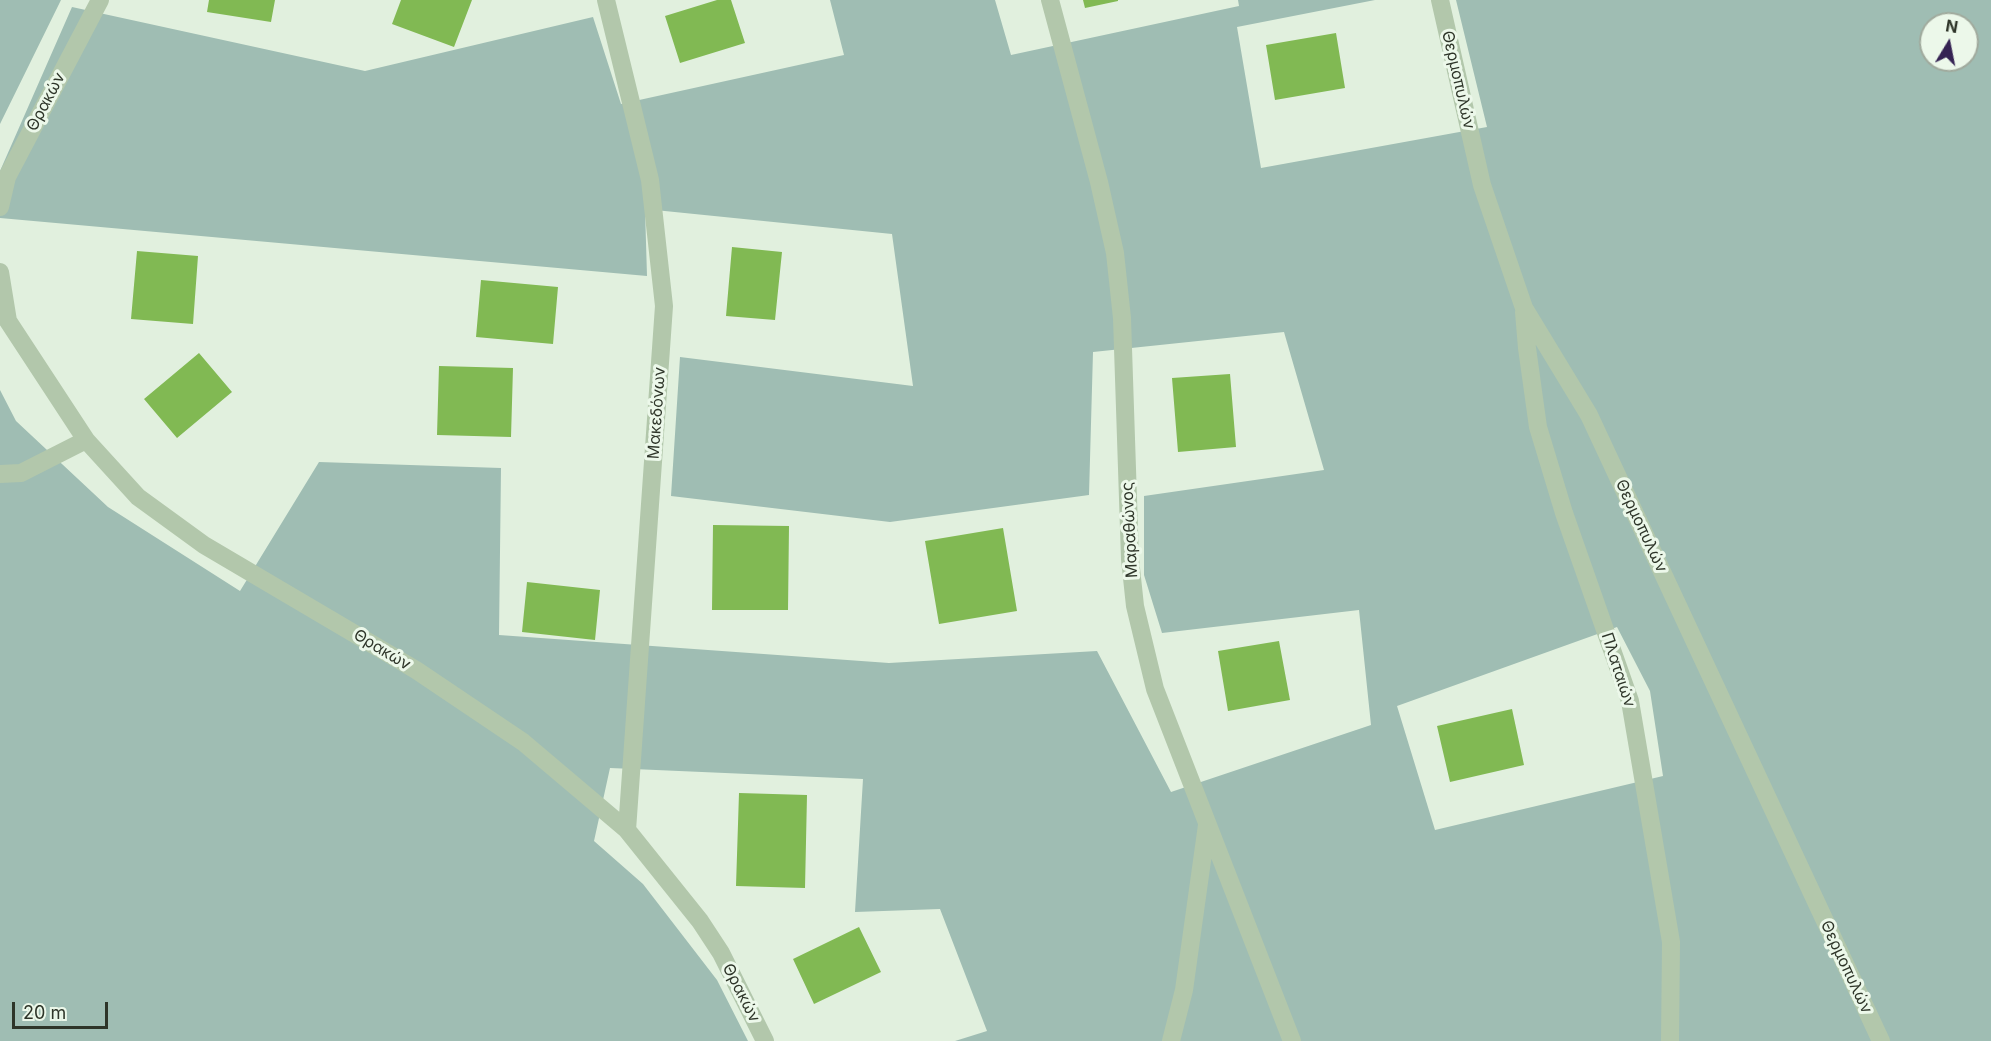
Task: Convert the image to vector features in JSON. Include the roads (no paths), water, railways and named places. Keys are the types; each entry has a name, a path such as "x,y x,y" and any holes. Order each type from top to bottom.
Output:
{"street":[{"name":"Θρακών","path":"0,207 7,177 100,0"},
{"name":"Μακεδόνων","path":"606,0 650,180 664,306 627,830"},
{"name":"Μαραθώνος","path":"1050,0 1099,183 1115,253 1122,318 1128,525 1135,606 1146,656 1155,689 1292,1041"},
{"name":"Θερμοπυλών","path":"1440,0 1482,185 1524,308 1589,415 1881,1041"},
{"name":"Θρακών","path":"0,272 8,321 86,440 138,497 204,545 416,670 513,735 627,830 700,921 721,953 765,1041"},
{"name":"Πλαταιών","path":"1524,308 1538,427 1564,513 1630,701 1671,942 1670,1041"},
{"path":"0,474 21,473 86,440"},
{"path":"1171,1041 1184,990 1207,824"}]}
